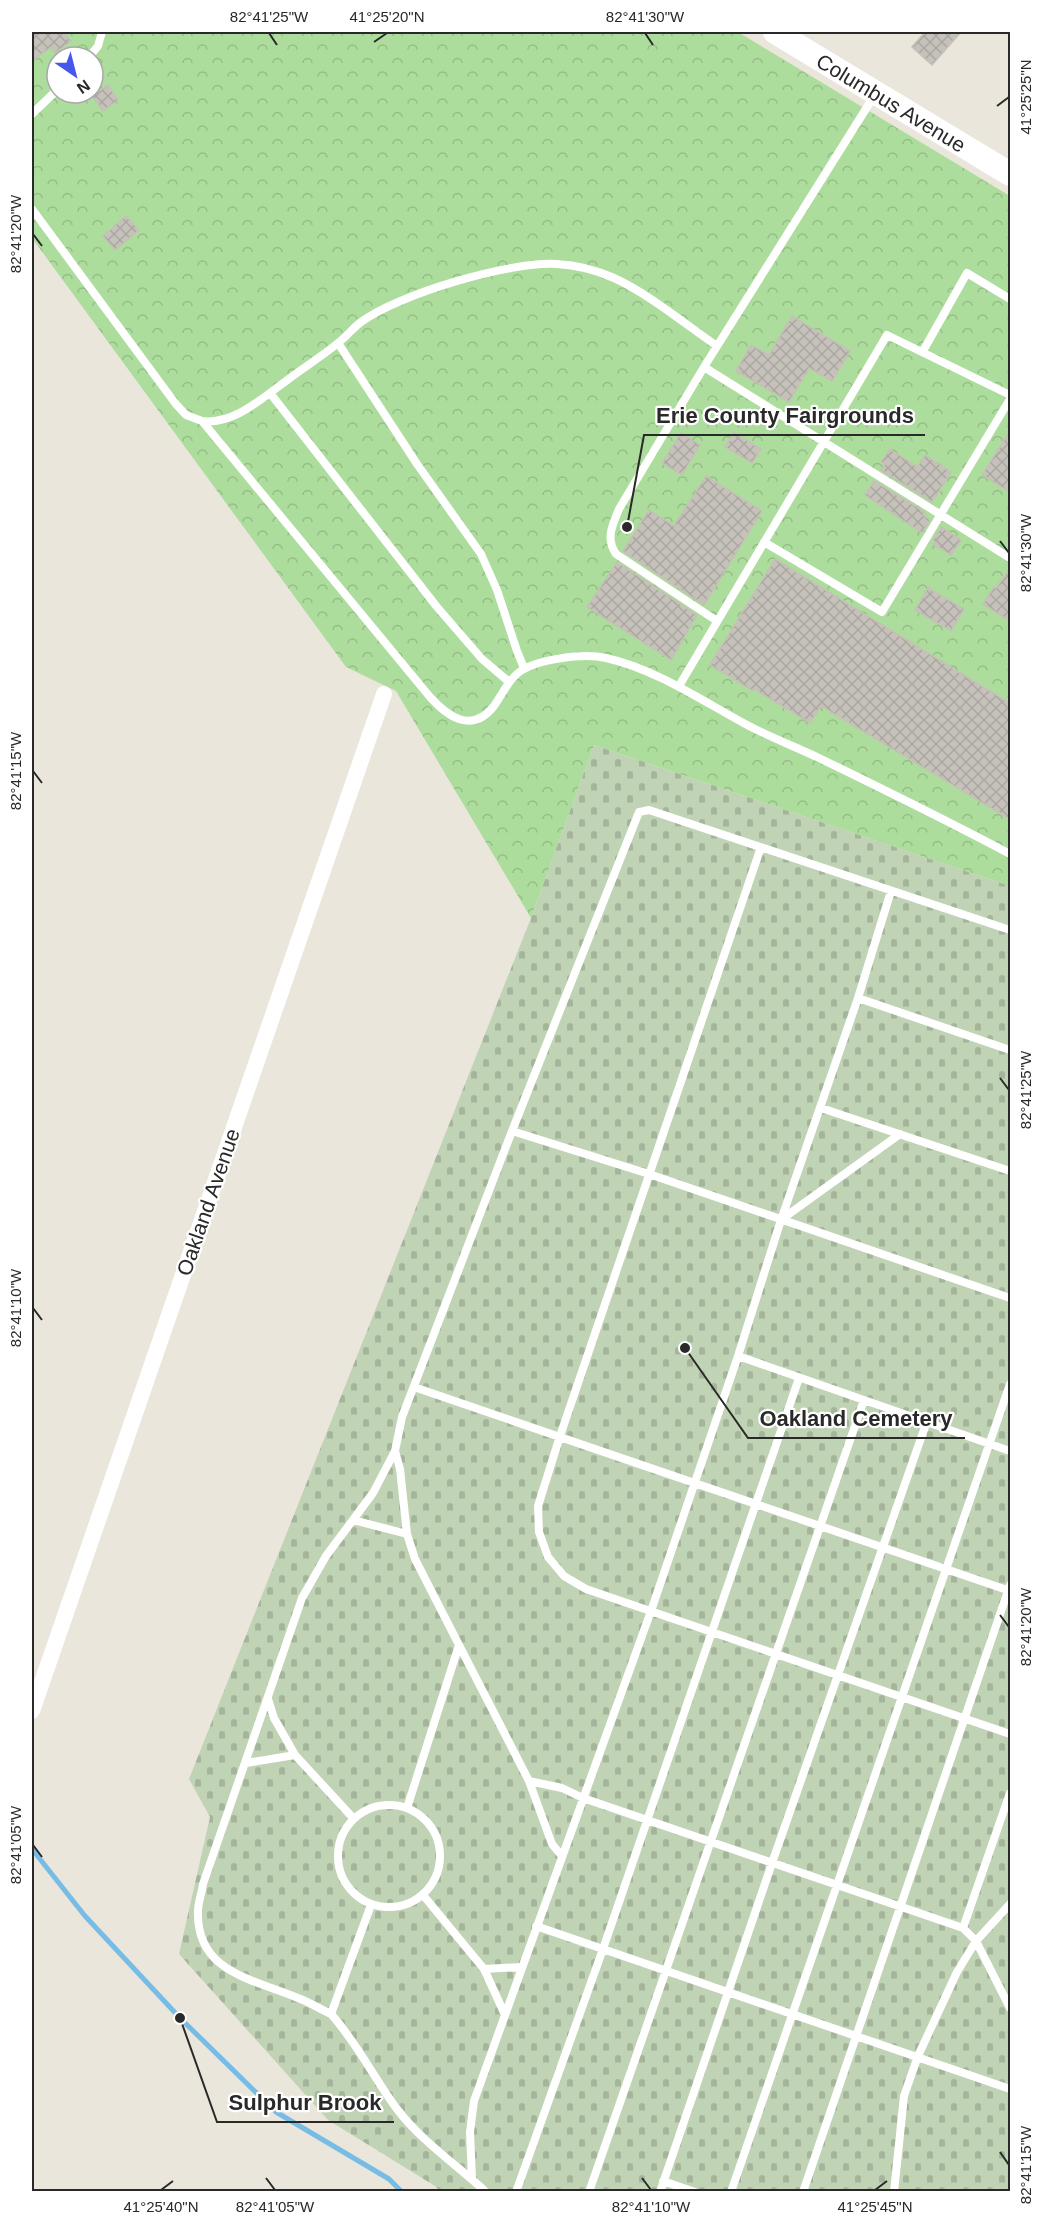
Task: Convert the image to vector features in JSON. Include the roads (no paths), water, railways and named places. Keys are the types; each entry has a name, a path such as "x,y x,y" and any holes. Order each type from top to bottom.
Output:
{"main road":[{"name":"Columbus Avenue","path":"774,32 1011,174"}],"street":[{"name":"Oakland Avenue","path":"32,1711 384,694"}],"lane":[{"path":"717,621 629,564 616,554 609,539 619,509 704,367 876,93"},
{"path":"32,114 45,102"},
{"path":"32,210 175,403 186,415 202,421 219,421 228,418 270,393 338,343 362,322 415,296 452,283 503,270 555,264 594,270 614,278 717,346"},
{"path":"923,351 967,273 1011,298"},
{"path":"679,686 823,442 887,335 1011,397 882,612 764,542"},
{"path":"338,343 417,464 481,554 497,590 524,668"},
{"path":"704,367 1011,558"},
{"path":"270,393 437,607 482,659 510,682"},
{"path":"202,421 444,711 462,721 478,718 492,709 510,682 524,668 573,657 598,657 635,668 679,686 750,726 1011,854"},
{"path":"486,2192 418,2131 398,2109 349,2034 331,2014 298,1998 243,1978 223,1966 208,1951 201,1935 198,1911 203,1884 302,1598 326,1556 373,1493 395,1451 402,1417 512,1131 639,812 649,810 1011,930"},
{"path":"761,847 560,1436 538,1506 539,1532 548,1557 564,1576 586,1589 1011,1734"},
{"path":"472,2179 470,2132 474,2101 651,1611 738,1356 781,1220 858,998 891,891"},
{"path":"858,998 1011,1050"},
{"path":"821,1108 1011,1171"},
{"path":"512,1131 649,1174 1011,1298"},
{"path":"781,1220 900,1134"},
{"path":"738,1356 1011,1451"},
{"path":"516,2192 648,1821 799,1378"},
{"path":"731,2192 1011,1384"},
{"path":"414,1387 881,1548 1010,1589 803,2192"},
{"path":"589,2192 864,1400"},
{"path":"660,2192 881,1548 927,1422"},
{"path":"395,1451 400,1469 407,1534 415,1559 528,1781 552,1844 561,1855"},
{"path":"353,1520 407,1534"},
{"path":"407,1808 459,1646"},
{"path":"267,1698 274,1718 296,1755 354,1819"},
{"path":"246,1762 296,1755"},
{"path":"528,1781 562,1788 583,1798 648,1821 963,1928 976,1941 1011,2008"},
{"path":"963,1928 1011,1793"},
{"path":"381,1805 398,1805 427,1821 436,1834 441,1851 440,1868 433,1884 423,1895 406,1905 388,1908 371,1905 356,1896 345,1883 339,1867 338,1850 343,1834 354,1819 381,1805"},
{"path":"423,1895 484,1969 504,2015"},
{"path":"894,2192 904,2096 918,2056 957,1972 976,1941 1011,1904"},
{"path":"331,2014 371,1905"},
{"path":"536,1926 1011,2089"},
{"path":"484,1969 521,1967"},
{"path":"663,2181 695,2192"}],"waterway":[{"path":"32,1849 85,1916 180,2018 276,2112 389,2179 402,2192"}],"place":[{"name":"Erie County Fairgrounds","path":"627,527"},
{"name":"Oakland Cemetery","path":"685,1348"},
{"name":"Sulphur Brook","path":"180,2018"}]}
